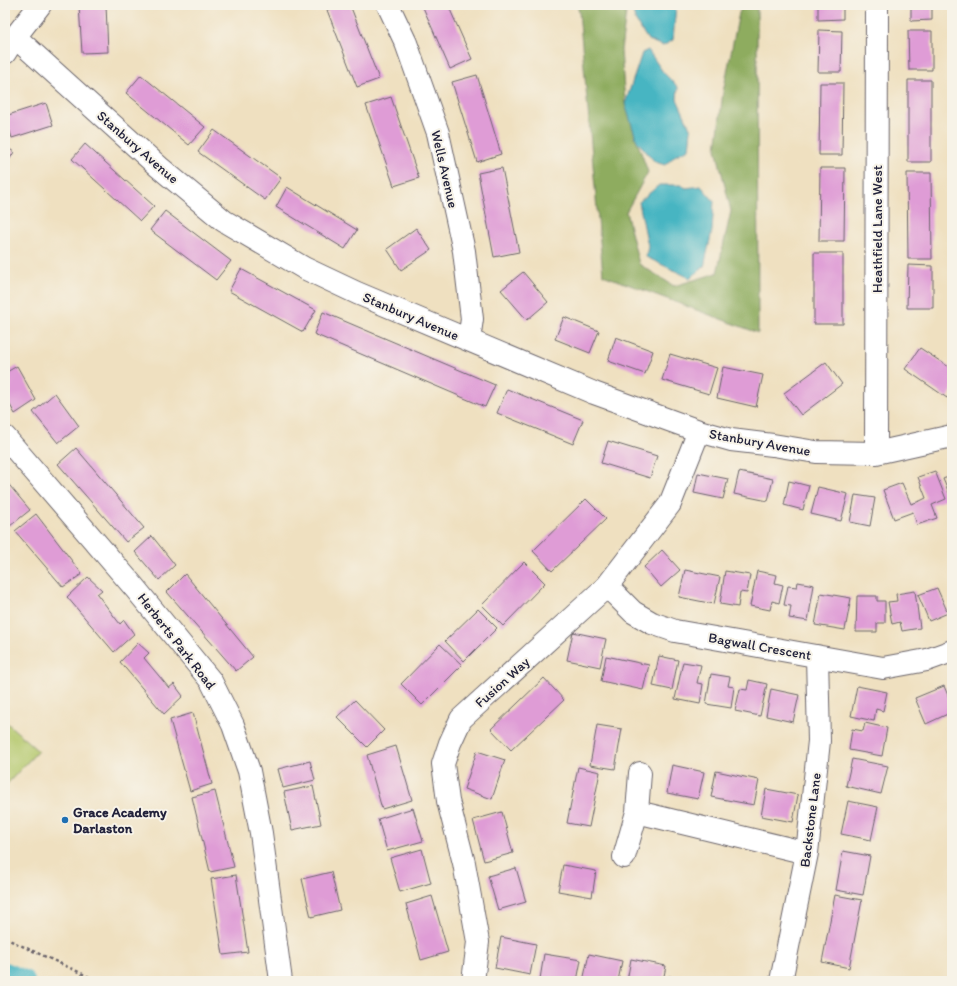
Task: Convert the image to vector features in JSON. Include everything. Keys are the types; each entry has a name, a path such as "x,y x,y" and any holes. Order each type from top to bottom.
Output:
{"street":[{"path":"10,45 40,5"},
{"name":"Wells Avenue","path":"388,5 406,43 438,133 464,251 472,319 469,340"},
{"name":"Heathfield Lane West","path":"876,453 877,5"},
{"name":"Stanbury Avenue","path":"10,45 224,221 304,268 357,293 594,393 699,431 730,440 816,452 876,453 952,436"},
{"name":"Fusion Way","path":"473,981 478,942 464,863 448,801 443,764 450,743 461,720 607,586 670,504 699,431"},
{"name":"Herberts Park Road","path":"5,437 134,587 211,681 233,726 249,772 261,833 281,981"},
{"name":"Bagwall Crescent","path":"607,586 633,612 652,623 675,631 883,668 927,660 952,651"},
{"name":"Backstone Lane","path":"781,981 807,853 819,741 817,656"},
{"path":"624,857 637,812 640,773"},
{"path":"637,812 807,853"}],"path":[{"path":"5,938 98,981"}],"green space":[{"path":"577,5 627,5 621,50 625,103 648,172 626,212 639,264 674,286 717,273 731,211 716,149 723,92 739,13 743,5 757,5 758,333 603,275 579,12"},
{"path":"5,721 38,751 5,786"}],"water":[{"path":"632,5 676,5 673,40 663,46 648,40 635,20"},
{"path":"648,50 663,72 678,87 677,99 691,130 689,149 676,155 665,165 655,162 637,141 625,104 642,53"},
{"path":"659,185 681,185 686,188 701,186 714,201 712,231 704,267 690,278 646,257 648,246 639,202"}],"building":[{"path":"79,5 106,5 108,52 82,53"},
{"path":"339,5 350,5 379,79 357,87 327,10"},
{"path":"422,5 448,5 472,59 450,69"},
{"path":"818,5 843,5 843,19 818,20"},
{"path":"911,5 932,5 932,20 911,21"},
{"path":"819,30 842,31 841,72 818,72"},
{"path":"908,31 932,31 932,70 909,70"},
{"path":"141,75 205,127 189,145 126,93"},
{"path":"477,75 501,154 477,162 452,82"},
{"path":"908,80 931,80 931,162 908,162"},
{"path":"820,83 843,83 842,155 819,155"},
{"path":"391,97 419,178 394,186 366,105"},
{"path":"46,103 53,125 12,138 5,116"},
{"path":"214,130 281,178 265,200 198,152"},
{"path":"85,144 154,206 140,221 72,159"},
{"path":"5,146 14,152 5,167"},
{"path":"502,168 519,252 494,257 478,173"},
{"path":"820,168 845,168 844,241 819,241"},
{"path":"907,173 931,173 932,259 908,259"},
{"path":"287,187 357,230 345,249 276,207"},
{"path":"165,211 231,261 216,280 150,230"},
{"path":"416,228 431,250 401,270 387,249"},
{"path":"814,253 843,253 843,324 814,324"},
{"path":"908,265 933,266 933,308 907,308"},
{"path":"241,269 316,310 303,332 229,291"},
{"path":"523,272 548,302 527,320 501,290"},
{"path":"323,312 495,385 485,407 314,334"},
{"path":"564,317 599,331 590,353 555,339"},
{"path":"616,337 653,351 645,374 608,361"},
{"path":"920,348 952,369 952,391 947,398 905,369"},
{"path":"670,354 717,368 709,394 662,380"},
{"path":"826,362 842,384 801,415 784,393"},
{"path":"17,366 36,400 15,414 5,396 5,373"},
{"path":"723,367 763,375 756,407 717,398"},
{"path":"507,389 583,420 573,444 497,413"},
{"path":"55,393 79,426 58,443 33,412"},
{"path":"608,441 657,456 650,478 601,463"},
{"path":"76,448 144,528 126,542 58,464"},
{"path":"935,471 946,499 932,505 937,518 917,525 913,512 894,519 883,490 902,483 911,504 920,501 926,498 918,477"},
{"path":"739,472 773,479 768,501 734,494"},
{"path":"698,473 728,479 723,499 694,493"},
{"path":"952,475 952,500 943,479"},
{"path":"5,480 30,510 10,526 5,520"},
{"path":"789,481 809,486 803,510 784,505"},
{"path":"818,487 848,494 841,521 811,514"},
{"path":"855,495 875,498 870,526 850,522"},
{"path":"586,499 606,519 552,571 533,551"},
{"path":"36,514 82,574 63,587 15,531"},
{"path":"152,536 175,565 159,580 135,552"},
{"path":"662,550 680,570 661,587 644,567"},
{"path":"524,562 545,583 503,626 482,605"},
{"path":"685,570 720,577 714,604 679,597"},
{"path":"725,571 750,575 747,593 740,592 738,607 720,604"},
{"path":"757,571 777,575 775,583 783,585 779,603 772,601 770,610 750,606"},
{"path":"185,574 253,657 236,671 167,592"},
{"path":"88,577 102,590 97,594 120,624 124,620 134,634 114,652 67,597"},
{"path":"798,582 814,585 808,621 789,618 791,606 784,605 788,586 797,587"},
{"path":"937,588 948,613 929,621 918,595"},
{"path":"915,591 920,628 902,631 900,622 892,624 888,602 897,601 896,594"},
{"path":"821,593 851,598 845,630 815,625"},
{"path":"857,596 877,596 877,601 885,601 885,623 877,623 877,632 856,632"},
{"path":"478,609 497,628 464,661 445,641"},
{"path":"573,632 606,639 600,667 567,660"},
{"path":"138,643 149,653 144,658 169,688 174,684 183,696 164,714 120,662"},
{"path":"440,644 462,665 422,705 401,684"},
{"path":"606,656 649,665 643,690 601,681"},
{"path":"659,656 678,660 672,690 653,686"},
{"path":"683,662 701,665 697,683 703,684 700,704 675,699"},
{"path":"711,674 730,677 728,686 734,687 731,708 706,704"},
{"path":"544,678 564,700 511,750 491,729"},
{"path":"749,680 767,684 760,716 735,711 740,689 747,690"},
{"path":"857,686 887,692 883,711 876,709 874,721 851,716"},
{"path":"944,686 952,705 952,712 926,724 915,698"},
{"path":"771,689 799,695 793,722 766,716"},
{"path":"355,700 384,730 367,747 337,717"},
{"path":"193,713 212,784 190,791 170,720"},
{"path":"865,723 887,728 882,756 849,750 852,729 863,731"},
{"path":"597,725 622,729 615,769 590,765"},
{"path":"396,746 412,800 382,809 367,755"},
{"path":"477,751 505,760 492,799 464,789"},
{"path":"852,759 888,766 881,794 846,786"},
{"path":"310,761 315,780 283,788 278,769"},
{"path":"672,765 704,772 698,799 667,793"},
{"path":"578,767 600,772 589,827 567,823"},
{"path":"716,771 759,780 754,805 711,797"},
{"path":"313,786 321,824 292,830 284,792"},
{"path":"766,789 798,795 793,822 761,816"},
{"path":"215,791 234,867 210,872 192,797"},
{"path":"848,801 878,807 871,840 841,834"},
{"path":"413,808 423,841 387,851 378,819"},
{"path":"502,812 513,853 484,861 473,820"},
{"path":"422,849 431,883 400,892 390,858"},
{"path":"843,851 870,856 863,895 836,890"},
{"path":"563,865 596,871 592,897 558,891"},
{"path":"516,868 526,902 498,910 488,876"},
{"path":"331,872 340,910 311,917 302,879"},
{"path":"236,875 248,952 223,955 211,879"},
{"path":"835,895 862,900 849,968 822,962"},
{"path":"432,896 448,952 421,960 406,904"},
{"path":"501,937 536,944 530,975 495,968"},
{"path":"544,954 581,960 577,981 549,981 540,979"},
{"path":"589,954 622,961 618,981 583,981"},
{"path":"631,959 666,966 663,981 627,981"},
{"path":"669,976 691,980 691,981 669,981"}],"waterway":[{"path":"5,973 24,981"}],"place":[{"name":"Grace Academy Darlaston","path":"65,820"}]}
